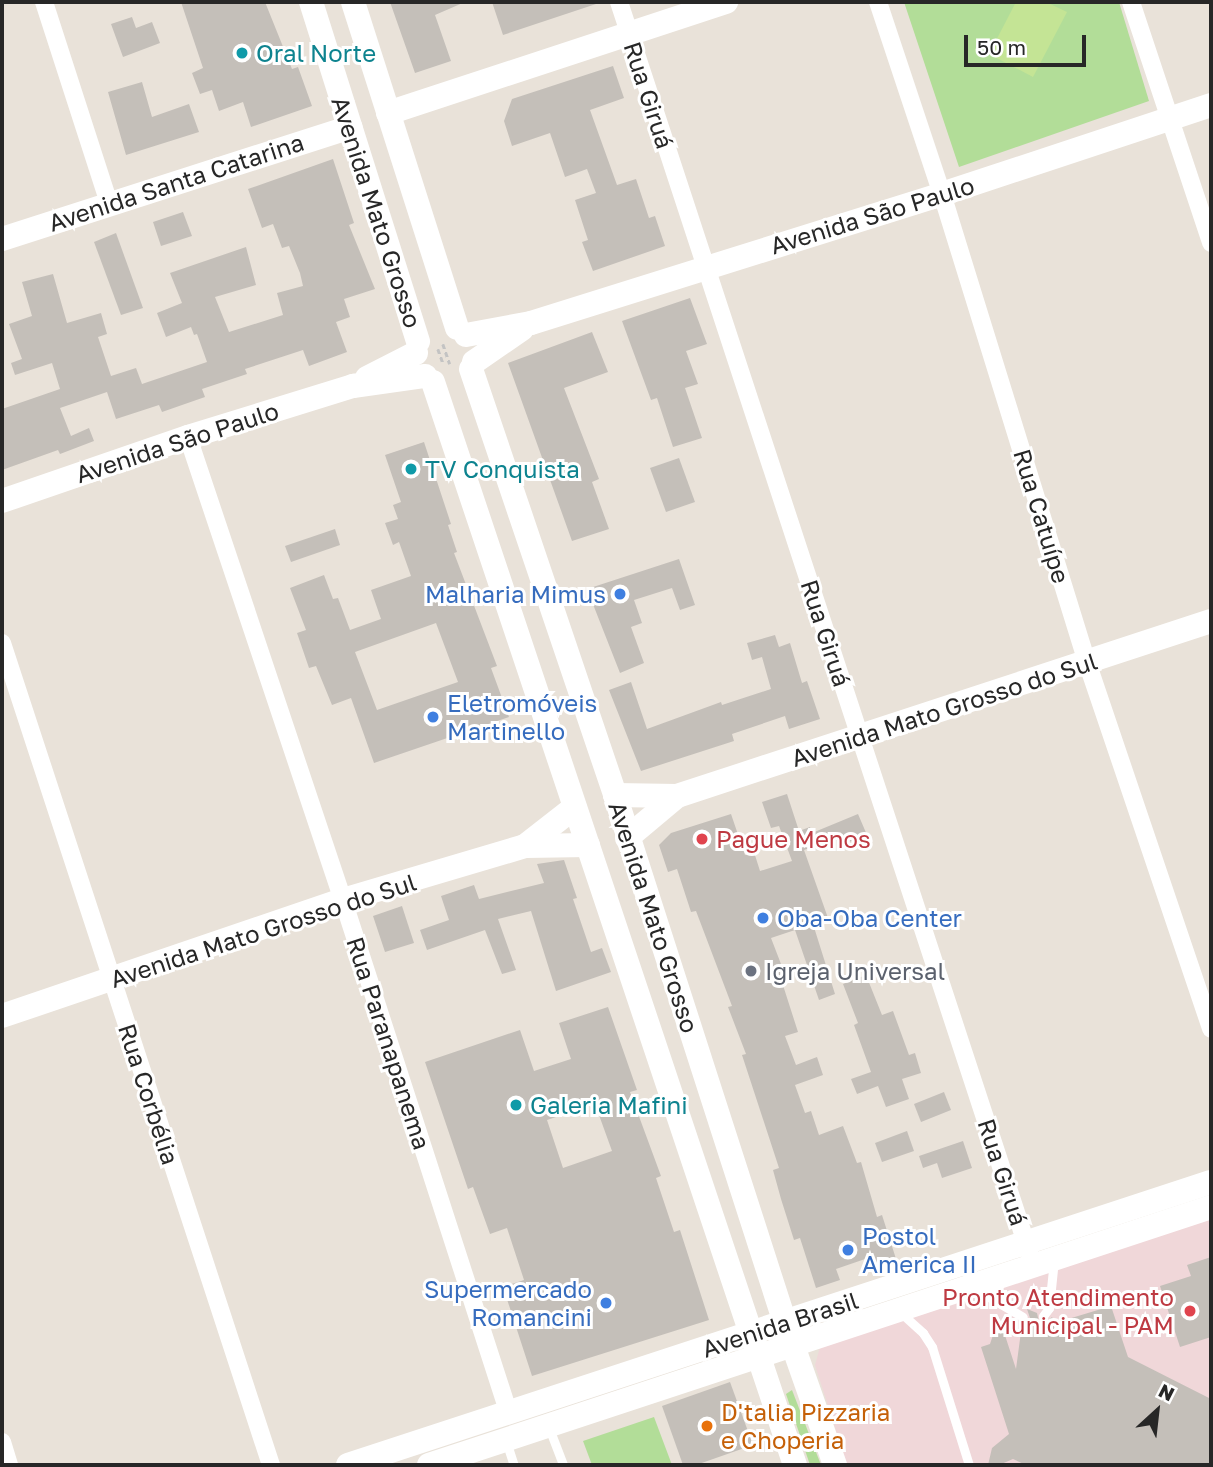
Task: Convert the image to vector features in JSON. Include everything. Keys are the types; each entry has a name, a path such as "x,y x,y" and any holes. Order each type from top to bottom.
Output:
{"street":[{"path":"44,2 109,202"},
{"name":"Avenida Mato Grosso","path":"311,2 417,347"},
{"name":"Avenida Mato Grosso","path":"353,2 462,332"},
{"name":"Rua Giruá","path":"620,2 860,738 1038,1255"},
{"path":"388,113 726,2"},
{"name":"Rua Catuípe","path":"878,2 942,194 1087,662 1211,1029"},
{"path":"1131,2 1211,243"},
{"name":"Avenida São Paulo","path":"462,332 531,323 1211,106"},
{"name":"Avenida Santa Catarina","path":"2,239 109,202 350,127"},
{"name":"Avenida São Paulo","path":"472,366 531,323"},
{"path":"435,327 462,332 473,346 472,366 465,376 450,384 429,379 417,364 417,347 435,327"},
{"name":"Avenida São Paulo","path":"353,386 417,347"},
{"name":"Avenida Mato Grosso","path":"472,366 615,795 789,1334 835,1465"},
{"name":"Avenida Mato Grosso","path":"429,379 588,845 794,1465"},
{"name":"Avenida São Paulo","path":"2,501 188,437 353,386 429,379"},
{"name":"Rua Paranapanema","path":"188,437 343,900 508,1411"},
{"name":"Avenida Mato Grosso do Sul","path":"677,796 1211,621"},
{"name":"Rua Corbélia","path":"2,643 271,1465"},
{"path":"615,795 677,796"},
{"path":"627,838 677,796"},
{"path":"525,846 575,807"},
{"path":"525,846 588,845"},
{"name":"Avenida Mato Grosso do Sul","path":"2,1016 343,900 525,846"},
{"name":"Avenida Brasil","path":"789,1334 900,1311 973,1287 1038,1255 1211,1182"},
{"name":"Avenida Brasil","path":"429,1465 548,1426 789,1334 1038,1255 1211,1207"},
{"name":"Avenida Brasil","path":"348,1465 508,1411 756,1345"},
{"path":"2,1442 9,1465"}],"lane":[{"path":"1038,1255 1049,1308 1043,1316"},
{"path":"973,1287 1023,1317"},
{"path":"900,1311 923,1333 932,1347 969,1465"},
{"path":"548,1426 563,1465"},
{"path":"505,1439 514,1465"}],"shaded area":[{"path":"1211,1216 1211,1465 847,1465 815,1365 820,1347"}],"green space":[{"path":"904,2 1119,2 1149,101 959,167"},
{"path":"1016,2 1046,2 1067,12 1033,77 989,54"},
{"path":"792,1390 821,1465 810,1465 786,1394"},
{"path":"654,1417 672,1465 592,1465 583,1441"}],"building":[{"path":"181,2 265,2 292,69 298,67 312,106 251,127 243,102 219,111 212,90 200,94 192,73 203,68"},
{"path":"390,2 465,2 435,15 451,61 415,73"},
{"path":"492,2 596,2 596,4 503,35"},
{"path":"132,17 136,28 152,22 160,43 123,57 111,24"},
{"path":"613,66 624,98 590,110 617,185 636,179 649,218 655,216 665,246 593,271 582,242 588,240 575,200 596,193 587,169 565,177 550,133 512,146 504,121 512,99"},
{"path":"142,82 152,117 189,104 199,132 126,155 108,92"},
{"path":"333,159 354,223 349,225 375,289 344,299 350,317 336,322 347,352 309,366 303,350 245,369 247,374 202,389 205,397 162,412 159,405 116,419 107,392 60,408 71,436 89,428 94,441 60,454 58,450 2,470 2,409 60,389 52,363 15,375 11,363 22,359 9,324 32,316 22,282 53,274 67,323 101,313 107,334 98,337 111,376 136,368 142,384 207,362 197,334 194,335 191,327 166,337 157,313 182,303 170,273 246,247 256,285 215,297 229,332 283,315 277,293 303,286 300,273 289,246 282,248 273,224 262,228 248,189"},
{"path":"183,212 192,236 161,246 153,222"},
{"path":"116,233 143,308 121,315 94,242"},
{"path":"690,298 707,344 686,351 698,384 685,388 702,438 673,447 657,398 651,400 622,321"},
{"path":"592,332 608,372 564,388 599,479 592,482 609,529 572,541 508,363"},
{"path":"424,442 451,524 448,525 457,552 454,553 497,666 491,668 509,717 374,763 351,698 332,705 316,666 309,668 297,633 306,630 290,588 324,575 333,599 338,598 350,630 381,619 371,590 411,576 399,542 393,545 385,523 398,519 393,505 401,502 385,455","holes":["436,623 458,682 377,710 355,652"]},
{"path":"679,458 695,502 666,512 650,468"},
{"path":"335,529 340,545 291,562 285,546"},
{"name":"Malharia Mimus","path":"679,559 695,605 680,610 672,588 634,600 642,623 631,627 644,663 620,673 587,589"},
{"path":"775,635 779,647 790,643 802,683 807,681 820,719 789,729 785,716 732,734 734,741 641,771 609,690 631,682 647,729 721,702 722,705 771,689 762,657 752,660 747,643"},
{"path":"787,794 799,831 810,827 812,833 858,814 867,835 839,846 836,838 804,850 828,918 813,924 835,994 819,1000 795,930 771,938 786,977 781,979 798,1032 785,1036 796,1065 817,1057 823,1075 795,1085 805,1113 811,1111 819,1135 843,1126 857,1163 861,1162 877,1217 882,1215 897,1262 872,1270 868,1258 836,1269 840,1280 816,1288 800,1238 794,1240 781,1199 773,1170 779,1168 742,1055 746,1054 728,1007 732,1006 696,911 691,912 677,869 668,872 659,845 671,833 731,814 745,855 754,852 760,871 792,861 779,826 771,828 762,802"},
{"path":"564,860 577,898 573,899 591,952 602,948 611,972 556,991 531,911 498,919 516,970 502,974 485,930 427,950 420,930 449,920 441,896 474,885 479,899 544,883 537,864"},
{"path":"402,906 414,943 385,952 373,916"},
{"path":"866,975 882,1015 893,1011 909,1055 915,1053 921,1073 902,1079 909,1099 886,1107 878,1086 857,1094 851,1079 871,1072 854,1025 858,1023 843,984"},
{"path":"608,1007 637,1090 630,1092 661,1176 656,1178 674,1232 680,1230 709,1320 532,1376 503,1287 524,1280 507,1228 490,1234 473,1187 468,1189 425,1062 520,1030 534,1071 571,1059 559,1023","holes":["595,1104 612,1151 563,1168 547,1120"]},
{"path":"944,1092 951,1110 921,1122 914,1104"},
{"path":"907,1131 914,1151 882,1162 875,1143"},
{"path":"963,1141 972,1168 942,1178 937,1163 923,1168 919,1156"},
{"name":"Pronto Atendimento Municipal - PAM","path":"1211,1257 1211,1337 1180,1347 1160,1286 1191,1276 1187,1265"},
{"path":"1111,1306 1128,1357 1211,1399 1211,1465 1026,1465 1013,1459 999,1465 988,1465 992,1448 1009,1434 981,1347 990,1344 999,1317 1016,1369 1022,1324 1030,1318 1027,1309 1037,1313 1039,1322 1045,1323 1052,1317 1055,1323"},
{"name":"D'talia Pizzaria e Choperia","path":"730,1382 753,1445 696,1465 683,1465 662,1406"}],"place":[{"name":"Oral Norte","path":"242,53"},
{"name":"TV Conquista","path":"411,469"},
{"name":"Malharia Mimus","path":"620,594"},
{"name":"Eletromóveis Martinello","path":"433,717"},
{"name":"Pague Menos","path":"702,839"},
{"name":"Oba-Oba Center","path":"763,918"},
{"name":"Igreja Universal","path":"751,971"},
{"name":"Galeria Mafini","path":"516,1105"},
{"name":"Postol America II","path":"848,1250"},
{"name":"Supermercado Romancini","path":"606,1303"},
{"name":"Pronto Atendimento Municipal - PAM","path":"1190,1311"},
{"name":"D'talia Pizzaria e Choperia","path":"707,1426"}]}
